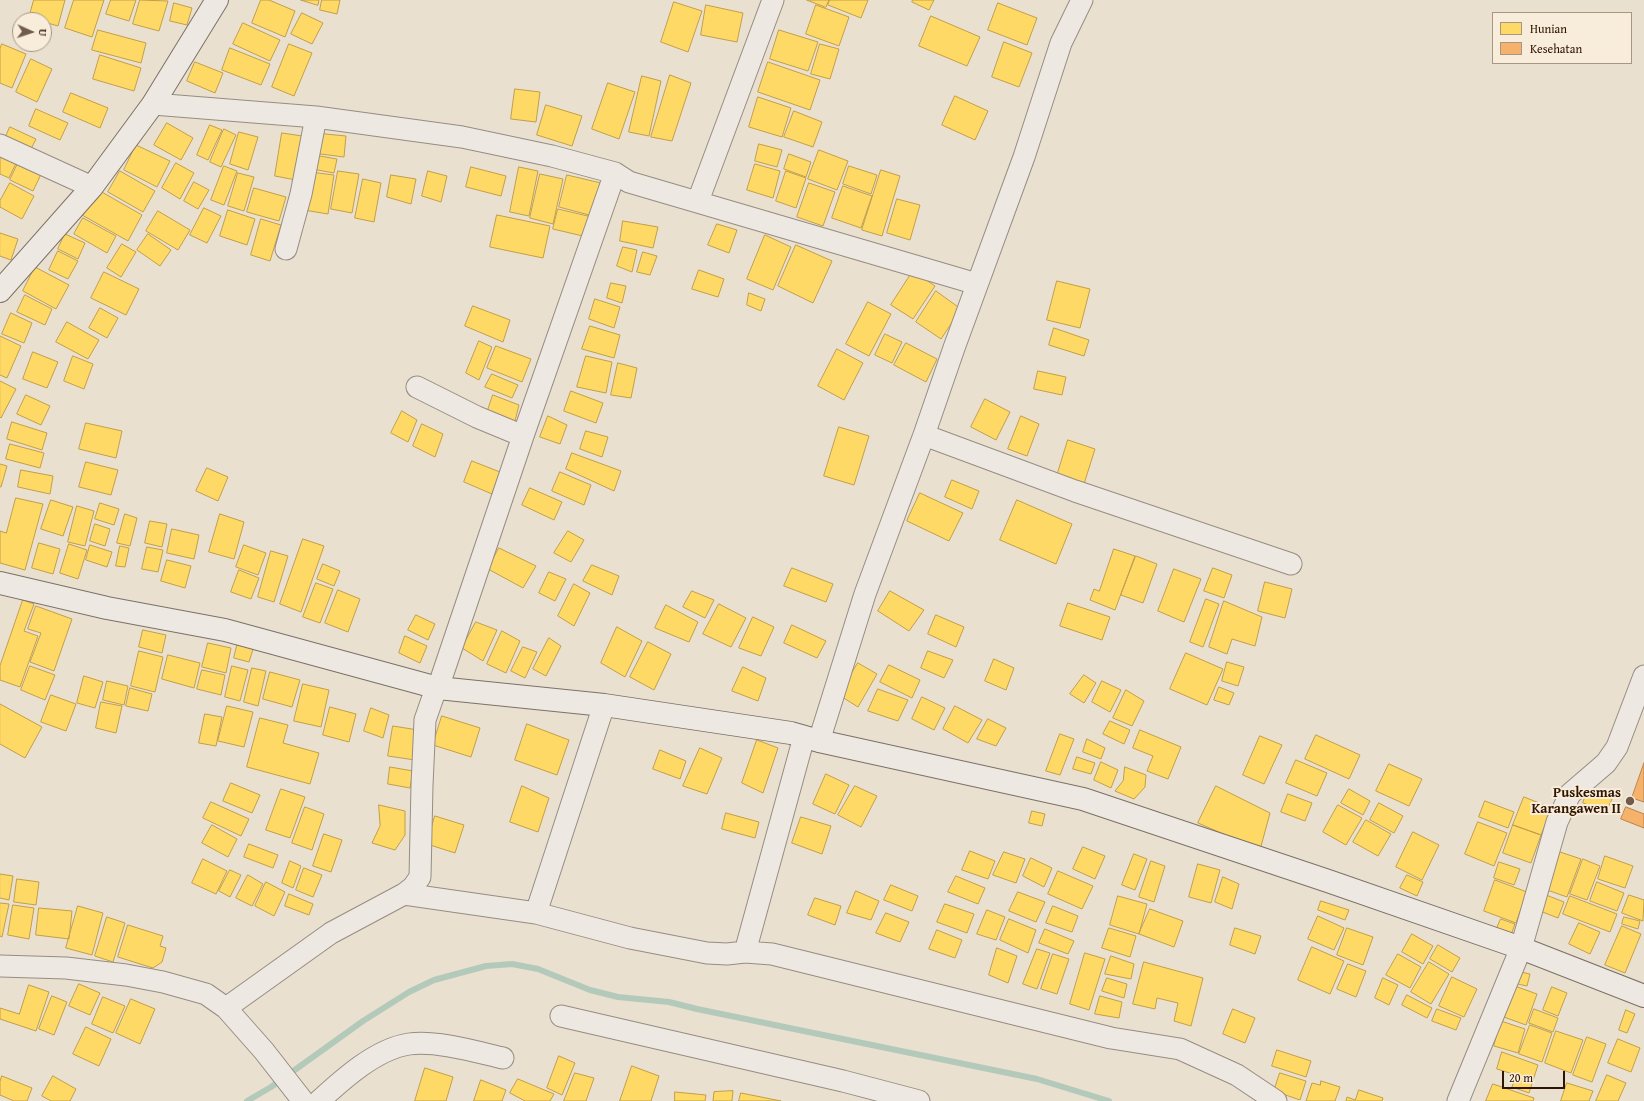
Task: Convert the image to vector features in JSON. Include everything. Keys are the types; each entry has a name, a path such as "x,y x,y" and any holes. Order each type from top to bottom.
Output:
{"main road":[{"path":"0,291 92,187 153,104 217,0"},
{"path":"0,583 106,608 225,630 438,688 604,705 790,733 1083,799 1328,880 1521,948 1644,996"}],"street":[{"path":"698,201 773,0"},
{"path":"745,952 812,739 1024,157 1061,43 1082,0"},
{"path":"153,104 316,117 462,137 552,156 615,173 629,182 977,284"},
{"path":"286,249 301,194 316,117"},
{"path":"0,145 92,187"},
{"path":"226,1008 331,933 404,894 420,877 425,720 433,697 438,688 523,436 615,173"},
{"path":"417,387 477,417 523,436"},
{"path":"924,435 1075,492 1291,564"},
{"path":"1458,1101 1521,948 1557,822 1570,794 1606,763 1617,747 1644,676"},
{"path":"536,913 604,705"},
{"path":"404,894 536,913 630,938 707,953 728,954 745,952 772,954 1111,1038 1180,1049 1238,1075 1276,1101"},
{"path":"0,966 66,968 126,975 163,982 206,994 226,1008 264,1051 301,1098"},
{"path":"561,1016 835,1079 892,1098 918,1101"},
{"path":"319,1101 349,1074 390,1049 410,1044 443,1045 503,1058"}],"building: Hunian":[{"path":"34,0 65,0 58,26 52,24 52,12 31,12"},
{"path":"74,0 104,0 92,37 65,28"},
{"path":"111,0 136,0 129,21 106,14"},
{"path":"140,0 168,1 159,31 133,24"},
{"path":"261,0 269,0 295,11 285,37 252,23"},
{"path":"301,0 319,0 318,5"},
{"path":"322,0 340,0 337,14 320,10"},
{"path":"807,0 829,0 826,7"},
{"path":"830,0 868,0 861,18 828,5"},
{"path":"913,0 934,0 929,10 912,2"},
{"path":"674,2 702,11 688,52 661,42"},
{"path":"174,3 192,8 187,25 170,21"},
{"path":"998,3 1037,18 1027,45 988,30"},
{"path":"706,5 743,13 737,42 701,35"},
{"path":"816,5 849,17 839,46 806,34"},
{"path":"302,13 323,23 312,44 291,34"},
{"path":"931,16 980,37 967,66 919,46"},
{"path":"243,23 280,40 270,61 233,44"},
{"path":"98,30 146,43 141,63 92,50"},
{"path":"779,30 818,42 808,71 770,59"},
{"path":"1004,42 1032,53 1019,87 992,77"},
{"path":"2,44 12,48 12,52 21,52 26,54 12,88 0,83 0,49"},
{"path":"289,44 312,53 294,96 272,87"},
{"path":"820,44 839,49 830,79 811,74"},
{"path":"230,48 270,64 261,85 222,70"},
{"path":"100,55 141,68 134,91 93,79"},
{"path":"31,59 52,69 37,102 16,92"},
{"path":"195,62 223,73 215,93 187,81"},
{"path":"768,62 820,80 810,110 758,92"},
{"path":"670,75 691,83 672,141 651,137"},
{"path":"642,76 661,81 649,136 629,132"},
{"path":"608,83 635,92 619,139 592,129"},
{"path":"515,89 540,92 536,122 511,119"},
{"path":"71,93 108,108 100,128 63,112"},
{"path":"955,96 988,111 975,140 942,125"},
{"path":"758,97 791,108 782,137 749,127"},
{"path":"546,105 582,116 572,146 537,135"},
{"path":"36,109 68,123 60,140 29,126"},
{"path":"794,111 822,122 813,147 784,137"},
{"path":"167,123 193,138 181,160 154,145"},
{"path":"210,125 222,130 208,160 197,155"},
{"path":"10,127 36,139 29,153 4,141"},
{"path":"224,129 236,135 221,167 210,162"},
{"path":"239,132 258,137 248,170 230,164"},
{"path":"282,133 309,137 301,181 275,176"},
{"path":"315,133 346,136 344,157 313,153"},
{"path":"759,144 782,150 777,167 755,161"},
{"path":"136,145 170,161 157,187 124,170"},
{"path":"4,150 19,157 9,178 0,174 0,158"},
{"path":"819,150 848,161 837,190 808,179"},
{"path":"789,154 811,162 806,177 784,169"},
{"path":"314,155 337,159 334,173 312,169"},
{"path":"21,157 44,168 33,191 10,180"},
{"path":"176,163 194,173 180,199 162,188"},
{"path":"755,164 780,171 773,198 747,190"},
{"path":"224,166 237,171 224,205 211,200"},
{"path":"849,166 877,175 871,194 843,184"},
{"path":"471,167 506,176 501,196 466,187"},
{"path":"519,167 538,171 529,216 510,212"},
{"path":"881,170 900,176 882,236 862,230"},
{"path":"120,171 155,191 143,212 108,192"},
{"path":"338,171 359,174 352,213 331,209"},
{"path":"428,171 447,176 441,202 422,196"},
{"path":"786,171 806,178 796,208 776,201"},
{"path":"310,172 334,175 328,214 304,210"},
{"path":"238,173 254,177 244,211 228,206"},
{"path":"540,174 563,179 553,224 530,218"},
{"path":"391,175 416,179 411,204 387,197"},
{"path":"567,175 601,183 593,216 559,207"},
{"path":"363,179 381,183 374,222 355,218"},
{"path":"194,182 209,190 198,209 184,201"},
{"path":"10,183 34,196 22,219 0,207 0,201"},
{"path":"809,183 835,192 823,226 797,217"},
{"path":"843,186 872,196 861,228 832,218"},
{"path":"254,188 286,197 279,221 247,212"},
{"path":"100,191 142,215 128,241 82,215 91,198 95,200"},
{"path":"897,199 920,205 910,240 887,233"},
{"path":"204,208 221,216 207,243 190,235"},
{"path":"558,209 592,217 587,237 553,229"},
{"path":"228,210 255,219 247,245 220,236"},
{"path":"158,211 190,230 178,250 146,231"},
{"path":"497,215 550,226 543,258 490,247"},
{"path":"83,218 116,236 107,253 74,234"},
{"path":"261,219 281,225 270,261 251,255"},
{"path":"623,221 658,227 653,248 620,241"},
{"path":"717,224 737,230 729,253 708,245"},
{"path":"0,233 18,239 11,260 0,256"},
{"path":"65,234 85,243 78,259 58,249"},
{"path":"148,234 171,250 160,266 137,250"},
{"path":"765,235 791,247 773,290 747,279"},
{"path":"122,244 136,252 121,277 107,268"},
{"path":"796,245 832,261 813,303 778,286"},
{"path":"623,247 637,250 632,272 617,266"},
{"path":"58,251 78,261 68,279 49,270"},
{"path":"643,252 657,256 650,275 637,272"},
{"path":"35,267 69,285 56,309 23,291"},
{"path":"699,270 724,279 718,297 692,289"},
{"path":"913,271 935,286 913,319 891,305"},
{"path":"104,272 139,289 126,315 91,298"},
{"path":"1057,281 1090,289 1080,328 1047,320"},
{"path":"611,283 626,286 622,303 607,298"},
{"path":"936,291 961,309 941,339 916,322"},
{"path":"749,293 765,299 761,311 747,305"},
{"path":"25,295 52,309 45,325 17,312"},
{"path":"595,299 620,307 614,328 589,319"},
{"path":"868,302 891,314 869,356 846,344"},
{"path":"473,306 510,320 503,342 465,326"},
{"path":"100,308 118,318 107,338 89,328"},
{"path":"11,313 32,323 24,343 2,334"},
{"path":"67,322 99,340 88,359 56,342"},
{"path":"590,326 620,335 614,358 582,349"},
{"path":"1054,328 1089,340 1084,356 1049,345"},
{"path":"885,334 902,342 892,363 875,355"},
{"path":"0,336 21,346 7,378 0,375"},
{"path":"479,341 492,347 479,380 466,373"},
{"path":"906,343 937,359 926,382 894,365"},
{"path":"496,346 531,359 522,382 487,368"},
{"path":"837,349 863,363 844,400 818,386"},
{"path":"33,352 58,362 47,388 23,379"},
{"path":"73,356 93,364 84,389 64,381"},
{"path":"586,356 612,362 606,393 577,387"},
{"path":"618,363 637,368 631,398 611,395"},
{"path":"1038,371 1066,377 1062,395 1034,389"},
{"path":"492,374 518,385 512,398 485,387"},
{"path":"0,381 16,389 1,418 0,417"},
{"path":"571,391 603,403 596,423 564,411"},
{"path":"26,395 50,406 41,425 17,414"},
{"path":"493,395 519,405 515,421 488,410"},
{"path":"985,399 1010,412 996,440 971,427"},
{"path":"402,411 417,420 408,442 391,433"},
{"path":"548,416 567,425 560,444 540,437"},
{"path":"1021,416 1039,424 1027,456 1008,449"},
{"path":"12,422 47,433 42,450 7,439"},
{"path":"86,423 122,431 116,458 79,449"},
{"path":"422,424 443,434 435,457 413,446"},
{"path":"839,427 869,436 854,485 824,476"},
{"path":"586,431 608,437 602,457 580,449"},
{"path":"1068,440 1095,449 1084,484 1057,476"},
{"path":"10,444 44,453 40,468 6,459"},
{"path":"572,453 621,471 614,491 566,469"},
{"path":"472,461 500,472 492,494 464,482"},
{"path":"86,462 118,470 111,495 79,487"},
{"path":"0,464 7,466 1,487 0,487"},
{"path":"207,468 228,477 218,501 196,491"},
{"path":"21,470 53,476 50,494 18,487"},
{"path":"560,472 591,485 584,505 552,491"},
{"path":"952,480 979,491 972,509 945,497"},
{"path":"530,488 562,502 554,520 522,505"},
{"path":"920,493 963,513 949,541 907,521"},
{"path":"16,498 43,504 25,570 0,563 0,531 6,533"},
{"path":"51,500 73,507 63,536 41,529"},
{"path":"1017,500 1072,524 1056,564 1000,540"},
{"path":"100,503 119,509 114,525 95,519"},
{"path":"77,506 94,511 85,546 68,542"},
{"path":"125,514 137,518 130,546 117,543"},
{"path":"220,514 244,522 234,559 209,552"},
{"path":"150,521 167,524 162,547 145,543"},
{"path":"95,524 110,529 105,546 90,541"},
{"path":"172,529 199,535 194,559 167,553"},
{"path":"568,531 584,540 571,562 554,553"},
{"path":"303,539 324,546 301,612 280,604"},
{"path":"39,543 60,549 53,574 32,568"},
{"path":"69,544 87,550 78,579 60,573"},
{"path":"90,545 112,552 107,567 86,560"},
{"path":"244,545 266,553 258,575 236,567"},
{"path":"120,546 129,548 125,567 116,566"},
{"path":"147,547 163,550 158,572 142,569"},
{"path":"499,548 536,566 523,588 488,569"},
{"path":"1114,549 1135,556 1115,610 1090,600 1094,589 1099,591"},
{"path":"271,551 288,556 274,602 258,597"},
{"path":"1136,556 1157,564 1143,603 1121,595"},
{"path":"167,560 191,566 185,588 161,581"},
{"path":"323,564 340,571 334,586 317,579"},
{"path":"592,565 619,576 612,595 583,581"},
{"path":"792,568 833,584 826,602 784,586"},
{"path":"1213,568 1232,575 1224,598 1204,591"},
{"path":"1174,569 1201,579 1184,622 1158,611"},
{"path":"239,570 259,578 251,599 231,592"},
{"path":"549,572 566,579 555,601 539,593"},
{"path":"1265,582 1292,589 1285,618 1258,611"},
{"path":"316,583 333,589 320,623 303,617"},
{"path":"574,584 590,593 574,626 558,616"},
{"path":"338,590 360,599 348,632 325,623"},
{"path":"692,591 714,600 705,618 683,607"},
{"path":"890,591 924,610 909,631 878,611"},
{"path":"1206,599 1219,604 1203,647 1190,642"},
{"path":"23,600 34,604 24,631 38,636 20,687 0,680 0,666"},
{"path":"1224,601 1262,617 1255,646 1232,639 1227,654 1209,647"},
{"path":"1068,603 1110,617 1102,640 1060,626"},
{"path":"719,604 746,618 731,647 703,634"},
{"path":"666,605 698,622 689,642 655,628"},
{"path":"36,606 72,619 54,671 30,662 41,633 28,629"},
{"path":"416,615 435,624 428,640 408,630"},
{"path":"936,615 964,627 956,647 928,634"},
{"path":"753,617 774,627 761,656 739,648"},
{"path":"476,622 497,630 483,661 462,648"},
{"path":"792,625 826,641 817,658 784,643"},
{"path":"617,627 642,641 625,677 601,663"},
{"path":"143,630 166,635 162,653 139,647"},
{"path":"502,631 520,641 506,673 487,664"},
{"path":"405,636 427,646 420,663 399,653"},
{"path":"549,638 561,646 546,676 533,669"},
{"path":"238,642 254,646 249,662 234,658"},
{"path":"648,642 671,654 654,690 630,677"},
{"path":"208,643 231,648 226,673 202,667"},
{"path":"523,647 537,652 525,678 511,671"},
{"path":"139,651 163,657 155,692 131,686"},
{"path":"928,651 953,660 944,678 921,668"},
{"path":"1186,653 1223,669 1207,705 1170,689"},
{"path":"168,655 200,663 194,688 162,679"},
{"path":"994,659 1014,668 1006,690 985,681"},
{"path":"1227,662 1244,667 1238,686 1222,681"},
{"path":"858,663 877,674 858,707 839,695"},
{"path":"889,665 920,680 912,698 880,682"},
{"path":"30,666 55,675 45,700 21,690"},
{"path":"232,666 248,670 240,701 225,697"},
{"path":"743,667 766,678 758,701 732,691"},
{"path":"252,668 266,671 258,706 244,702"},
{"path":"202,670 225,675 221,695 197,689"},
{"path":"270,672 300,680 292,707 263,699"},
{"path":"1084,675 1096,683 1084,703 1070,694"},
{"path":"84,676 103,682 95,708 77,703"},
{"path":"107,681 128,686 124,705 103,700"},
{"path":"1102,681 1121,690 1110,712 1092,702"},
{"path":"303,684 329,690 321,727 294,721"},
{"path":"1219,687 1234,693 1229,705 1214,700"},
{"path":"130,688 152,694 148,711 126,706"},
{"path":"878,689 908,700 898,721 868,711"},
{"path":"1126,690 1144,701 1132,726 1113,718"},
{"path":"51,695 76,704 66,731 41,722"},
{"path":"922,697 945,708 934,730 912,719"},
{"path":"101,702 122,706 116,733 96,728"},
{"path":"0,704 42,727 25,758 0,744"},
{"path":"227,706 253,712 244,747 218,741"},
{"path":"955,706 982,720 968,743 943,729"},
{"path":"330,707 356,714 349,742 323,735"},
{"path":"371,708 389,715 383,738 364,731"},
{"path":"205,714 222,717 216,746 199,743"},
{"path":"442,716 480,728 471,757 433,745"},
{"path":"260,718 288,725 283,743 319,753 310,784 247,767"},
{"path":"988,719 1006,728 996,746 977,739"},
{"path":"1110,721 1130,730 1124,744 1103,734"},
{"path":"527,724 569,740 557,775 515,760"},
{"path":"393,726 418,730 415,760 388,756"},
{"path":"1140,730 1181,747 1168,779 1147,771 1153,756 1133,748"},
{"path":"1060,734 1074,739 1060,775 1046,771"},
{"path":"1316,735 1360,755 1349,779 1305,759"},
{"path":"1260,736 1282,745 1264,784 1243,775"},
{"path":"1087,739 1105,748 1101,759 1083,752"},
{"path":"757,740 778,748 763,793 742,783"},
{"path":"700,748 722,758 707,794 683,786"},
{"path":"660,750 686,761 680,779 653,769"},
{"path":"1077,757 1095,763 1091,774 1073,769"},
{"path":"1296,760 1327,773 1317,796 1286,783"},
{"path":"1101,762 1118,770 1111,788 1094,780"},
{"path":"1389,764 1422,779 1409,806 1376,791"},
{"path":"390,767 413,771 410,788 388,784"},
{"path":"1125,767 1146,775 1145,787 1134,799 1115,791 1123,781"},
{"path":"826,774 849,785 835,814 813,804"},
{"path":"231,783 260,795 252,813 223,801"},
{"path":"522,786 549,798 538,832 510,822"},
{"path":"855,786 877,796 861,827 838,815"},
{"path":"1216,786 1270,813 1260,850 1198,823"},
{"path":"281,789 305,797 290,838 266,830"},
{"path":"1349,789 1370,801 1363,815 1341,803"},
{"path":"1588,789 1612,799 1606,812 1583,803"},
{"path":"1288,794 1312,803 1305,821 1281,812"},
{"path":"1524,797 1552,808 1541,835 1513,825"},
{"path":"1485,801 1514,812 1508,828 1479,817"},
{"path":"211,802 249,819 241,836 203,818"},
{"path":"1379,803 1403,816 1394,833 1370,820"},
{"path":"379,805 405,811 405,835 395,850 372,843 380,826"},
{"path":"1338,805 1362,818 1346,845 1323,832"},
{"path":"305,807 324,814 312,850 292,843"},
{"path":"1032,811 1045,814 1042,826 1029,823"},
{"path":"726,813 759,822 755,838 722,829"},
{"path":"435,816 464,825 455,853 427,844"},
{"path":"801,817 831,826 822,854 792,843"},
{"path":"1366,820 1391,834 1378,856 1353,842"},
{"path":"1478,822 1507,833 1494,866 1465,854"},
{"path":"212,825 237,839 228,857 202,843"},
{"path":"1513,825 1541,835 1531,863 1503,853"},
{"path":"1413,832 1439,845 1422,880 1396,867"},
{"path":"324,834 342,840 331,872 313,866"},
{"path":"249,844 278,855 273,868 244,857"},
{"path":"1083,847 1105,856 1095,879 1073,869"},
{"path":"970,851 995,861 988,879 962,870"},
{"path":"1004,852 1025,859 1016,883 993,875"},
{"path":"1560,852 1581,859 1567,897 1547,890"},
{"path":"1134,854 1147,859 1135,890 1122,885"},
{"path":"1605,856 1633,866 1625,888 1598,879"},
{"path":"1031,858 1052,868 1044,887 1023,876"},
{"path":"203,859 227,871 216,894 192,883"},
{"path":"1583,859 1600,866 1587,900 1570,894"},
{"path":"290,861 301,866 293,888 282,883"},
{"path":"1151,861 1165,866 1154,902 1139,897"},
{"path":"1499,862 1520,869 1514,885 1494,878"},
{"path":"1198,864 1220,870 1211,903 1189,897"},
{"path":"304,868 322,875 313,897 296,890"},
{"path":"230,870 241,875 230,897 219,891"},
{"path":"1058,871 1093,886 1082,909 1048,894"},
{"path":"0,874 13,876 9,900 0,898"},
{"path":"248,875 263,884 252,906 236,898"},
{"path":"1407,875 1423,882 1417,896 1400,888"},
{"path":"956,876 985,888 978,904 948,892"},
{"path":"1223,877 1239,884 1232,909 1215,902"},
{"path":"17,879 39,882 36,905 14,902"},
{"path":"1495,880 1527,892 1516,923 1484,911"},
{"path":"266,882 285,892 274,916 255,906"},
{"path":"1597,882 1624,893 1617,911 1590,901"},
{"path":"891,885 918,896 912,911 884,900"},
{"path":"856,891 879,901 871,920 847,913"},
{"path":"1018,892 1045,902 1036,922 1009,911"},
{"path":"289,894 313,904 309,915 285,906"},
{"path":"1546,895 1564,902 1558,918 1540,911"},
{"path":"1629,895 1644,900 1643,921 1622,913"},
{"path":"1118,896 1147,904 1139,934 1110,925"},
{"path":"1570,896 1617,914 1610,932 1563,914"},
{"path":"815,898 841,906 835,925 808,915"},
{"path":"1321,901 1349,910 1345,920 1318,910"},
{"path":"0,903 9,904 2,937 0,936"},
{"path":"945,904 974,914 967,933 937,922"},
{"path":"13,905 34,908 29,939 8,935"},
{"path":"78,906 103,913 92,955 66,948"},
{"path":"1053,906 1078,916 1072,932 1046,923"},
{"path":"39,908 72,911 69,939 36,935"},
{"path":"1150,909 1183,921 1174,947 1139,934"},
{"path":"987,910 1005,917 996,940 977,934"},
{"path":"886,913 909,922 900,942 876,933"},
{"path":"1318,916 1344,928 1334,950 1308,939"},
{"path":"107,917 125,923 113,962 95,956"},
{"path":"1624,917 1640,921 1638,929 1622,924"},
{"path":"1009,919 1036,930 1028,953 1000,940"},
{"path":"1501,919 1515,924 1511,935 1496,930"},
{"path":"1579,923 1600,932 1590,954 1569,944"},
{"path":"128,925 163,936 160,946 166,948 162,962 153,968 118,957"},
{"path":"1622,926 1641,934 1625,973 1605,965"},
{"path":"1109,928 1136,936 1130,957 1102,948"},
{"path":"1235,928 1261,936 1255,954 1230,945"},
{"path":"1347,928 1373,937 1363,965 1337,955"},
{"path":"1045,929 1074,941 1068,954 1039,943"},
{"path":"937,930 962,940 955,958 929,949"},
{"path":"1412,934 1433,946 1423,964 1402,952"},
{"path":"1438,945 1460,958 1452,972 1430,959"},
{"path":"1312,947 1344,961 1330,994 1298,980"},
{"path":"997,948 1017,956 1008,983 989,975"},
{"path":"1037,949 1050,953 1037,989 1023,984"},
{"path":"1085,953 1105,959 1089,1010 1070,1004"},
{"path":"1053,954 1069,959 1057,994 1041,989"},
{"path":"1398,954 1421,967 1410,988 1386,975"},
{"path":"1111,956 1134,964 1131,979 1105,974"},
{"path":"1144,962 1203,978 1191,1026 1174,1021 1178,1003 1157,998 1155,1009 1133,1004"},
{"path":"1429,962 1449,974 1431,1004 1411,992"},
{"path":"1348,964 1366,971 1356,997 1337,989"},
{"path":"1516,971 1530,974 1527,986 1513,983"},
{"path":"1452,977 1477,989 1464,1017 1439,1006"},
{"path":"1107,978 1127,984 1124,998 1102,991"},
{"path":"1383,978 1398,985 1389,1005 1375,998"},
{"path":"79,984 100,993 90,1015 69,1006"},
{"path":"29,985 49,992 36,1031 0,1019 0,1008 19,1014"},
{"path":"1512,985 1537,994 1526,1025 1501,1016"},
{"path":"1552,987 1567,993 1558,1016 1543,1010"},
{"path":"1407,995 1432,1008 1427,1018 1402,1005"},
{"path":"52,996 67,1002 54,1035 39,1029"},
{"path":"1100,996 1122,1002 1119,1018 1095,1014"},
{"path":"103,997 125,1006 113,1033 92,1024"},
{"path":"131,999 155,1009 140,1044 116,1033"},
{"path":"1233,1009 1255,1018 1245,1043 1223,1034"},
{"path":"1437,1009 1461,1018 1456,1030 1432,1021"},
{"path":"1534,1009 1558,1018 1553,1032 1529,1023"},
{"path":"1626,1010 1635,1014 1627,1033 1619,1030"},
{"path":"1501,1021 1525,1029 1518,1053 1494,1046"},
{"path":"1530,1025 1552,1033 1542,1062 1519,1054"},
{"path":"86,1027 111,1039 99,1066 73,1054"},
{"path":"1556,1031 1583,1040 1571,1073 1545,1063"},
{"path":"1587,1037 1606,1044 1592,1082 1573,1075"},
{"path":"1618,1039 1640,1048 1631,1072 1608,1063"},
{"path":"1277,1050 1311,1061 1306,1077 1272,1066"},
{"path":"1502,1052 1538,1065 1529,1093 1512,1087 1516,1075 1497,1069"},
{"path":"559,1056 575,1063 562,1095 547,1088"},
{"path":"632,1066 659,1076 651,1101 620,1101"},
{"path":"425,1068 453,1077 446,1101 415,1101"},
{"path":"575,1073 594,1078 586,1101 564,1101"},
{"path":"1280,1073 1306,1081 1300,1100 1274,1091"},
{"path":"1607,1075 1626,1083 1618,1101 1596,1101"},
{"path":"2,1076 32,1088 27,1101 14,1101 0,1095 0,1082"},
{"path":"53,1076 76,1089 70,1101 51,1101 42,1096"},
{"path":"518,1079 554,1094 550,1101 525,1101 510,1093"},
{"path":"481,1080 506,1090 502,1101 474,1101"},
{"path":"1321,1081 1340,1087 1335,1101 1306,1101 1312,1083 1320,1085"},
{"path":"1567,1083 1593,1091 1589,1101 1561,1101"},
{"path":"1493,1084 1534,1098 1533,1101 1486,1101"},
{"path":"1359,1090 1383,1098 1382,1101 1346,1101 1347,1097 1355,1100"},
{"path":"733,1091 732,1101 713,1101 714,1092"},
{"path":"675,1092 706,1095 705,1101 675,1101"},
{"path":"741,1093 781,1101 739,1101"}],"building: Kesehatan":[{"path":"1644,763 1644,802 1632,798"},
{"path":"1626,807 1644,814 1644,828 1621,819"}],"waterway":[{"path":"247,1101 271,1087 363,1021 409,992 434,980 486,966 512,964 538,969 590,990 618,997 669,1002 1037,1079 1109,1101"}],"place":[{"name":"Puskesmas Karangawen II","path":"1630,801"}]}
